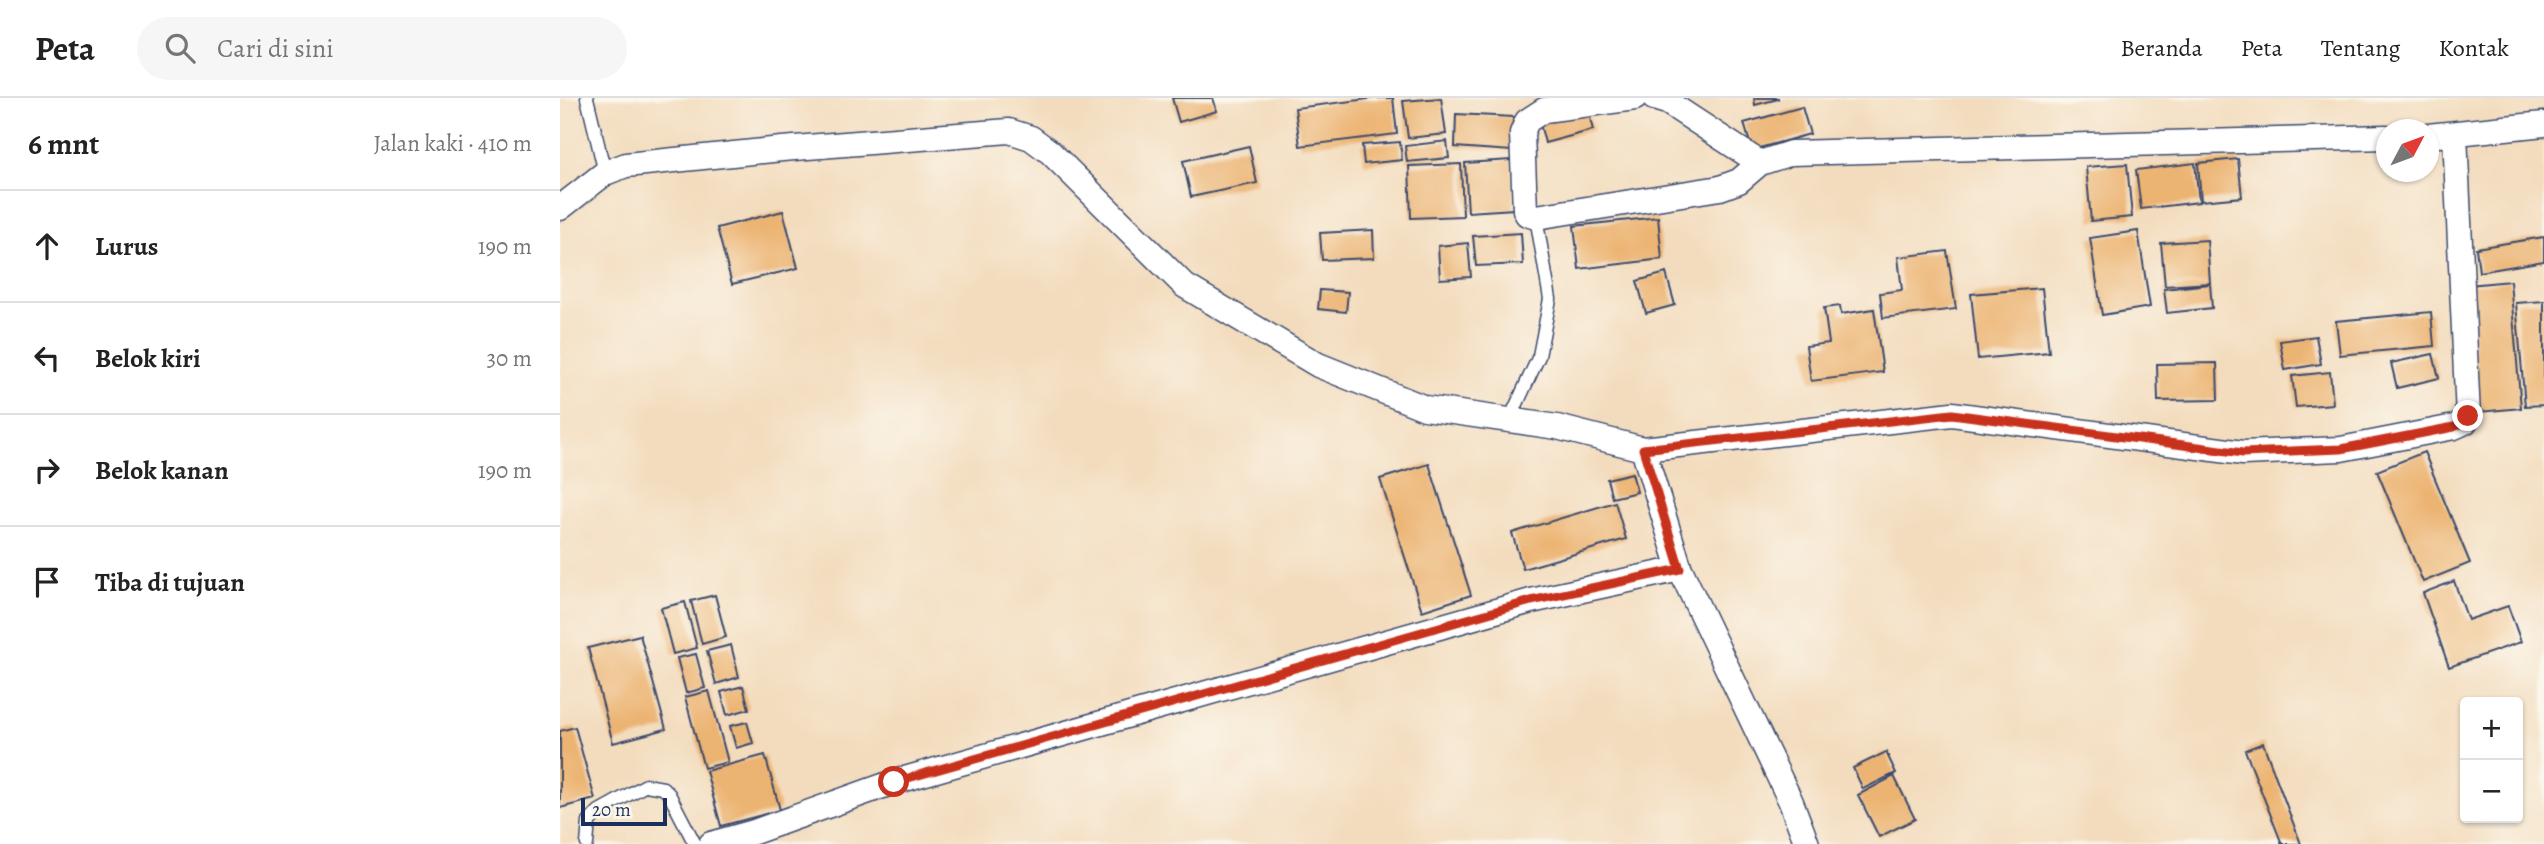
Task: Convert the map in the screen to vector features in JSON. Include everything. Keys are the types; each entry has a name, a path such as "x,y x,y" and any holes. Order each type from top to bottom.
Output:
{"street":[{"path":"1635,98 1544,110 1527,121 1522,133 1527,214 1536,216 1720,188 1740,181 1760,163 1791,153 2376,137"},
{"path":"1654,98 1667,102 1760,163"},
{"path":"2439,135 2544,124"},
{"path":"560,208 604,173 626,165 782,149 1009,131 1031,138 1050,152 1185,286 1318,365 1425,408 1557,427 1643,449 1952,414 2243,453 2341,449 2454,427 2465,422 2468,416 2455,134"},
{"path":"1643,449 1680,569 1791,802 1807,844"},
{"path":"711,844 754,832 894,782 1465,619 1531,601 1680,569"}],"lane":[{"path":"587,98 604,173"},
{"path":"1509,421 1539,356 1550,299 1536,216"},
{"path":"587,844 589,822 599,811 646,785 663,788 669,794 695,844"}],"building":[{"path":"1172,98 1213,98 1217,111 1179,122"},
{"path":"1393,98 1397,134 1300,146 1295,108"},
{"path":"1441,98 1446,134 1408,138 1403,101"},
{"path":"1754,98 1778,98 1778,99 1755,105"},
{"path":"1587,107 1593,130 1545,143 1539,120"},
{"path":"1802,107 1810,134 1752,150 1744,123"},
{"path":"1456,114 1513,117 1512,151 1455,147"},
{"path":"1447,141 1449,158 1407,162 1405,146"},
{"path":"1400,142 1402,160 1364,164 1362,145"},
{"path":"1249,146 1257,183 1191,197 1183,161"},
{"path":"2238,159 2242,197 2201,201 2198,163"},
{"path":"1511,160 1514,209 1468,212 1465,163"},
{"path":"2195,163 2199,202 2141,209 2136,170"},
{"path":"1461,164 1463,216 1411,218 1409,166"},
{"path":"2127,164 2132,217 2091,221 2086,167"},
{"path":"783,211 798,268 732,284 717,228"},
{"path":"1658,217 1662,259 1579,269 1574,226"},
{"path":"1373,230 1374,258 1322,260 1320,233"},
{"path":"2138,231 2150,307 2102,315 2090,238"},
{"path":"1521,233 1523,264 1476,266 1473,236"},
{"path":"2544,237 2544,261 2479,272 2476,248"},
{"path":"2207,240 2210,283 2165,286 2161,243"},
{"path":"1468,243 1471,277 1440,279 1438,246"},
{"path":"1947,251 1956,309 1883,318 1880,293 1902,290 1898,257"},
{"path":"1666,273 1675,305 1646,313 1637,281"},
{"path":"2510,281 2521,408 2479,412 2469,285"},
{"path":"2210,284 2212,308 2167,313 2164,289"},
{"path":"2042,288 2049,352 1978,359 1971,294"},
{"path":"1320,290 1348,292 1346,312 1318,309"},
{"path":"2544,301 2544,405 2525,406 2516,303"},
{"path":"1840,306 1841,314 1874,309 1883,372 1811,381 1806,346 1829,343 1824,308"},
{"path":"2431,312 2434,346 2340,355 2336,321"},
{"path":"2316,336 2321,364 2285,370 2280,341"},
{"path":"2433,354 2439,378 2397,388 2391,363"},
{"path":"2217,363 2218,400 2158,401 2157,364"},
{"path":"2330,372 2333,404 2296,407 2292,376"},
{"path":"2424,452 2470,563 2423,582 2377,471"},
{"path":"1429,464 1471,595 1422,611 1380,479"},
{"path":"1632,473 1637,492 1612,498 1607,479"},
{"path":"1615,502 1626,539 1523,569 1512,533"},
{"path":"2454,581 2468,620 2508,606 2521,642 2449,667 2423,593"},
{"path":"715,595 726,637 702,644 691,601"},
{"path":"685,602 697,648 673,654 661,608"},
{"path":"640,635 666,729 613,743 588,648"},
{"path":"731,645 739,677 716,684 707,651"},
{"path":"696,654 705,688 686,693 677,658"},
{"path":"743,686 749,709 727,715 721,692"},
{"path":"709,691 728,762 704,768 685,697"},
{"path":"747,722 753,743 736,748 730,726"},
{"path":"575,727 595,799 560,808 560,731"},
{"path":"2263,743 2301,844 2282,844 2245,750"},
{"path":"1886,752 1896,773 1863,789 1853,768"},
{"path":"765,755 780,810 721,826 706,771"},
{"path":"1894,776 1915,819 1879,837 1858,795"}],"route":[{"path":"894,782 1531,601 1680,569 1643,449 1952,414 2243,453 2341,449 2454,427 2465,422 2468,416"}]}
